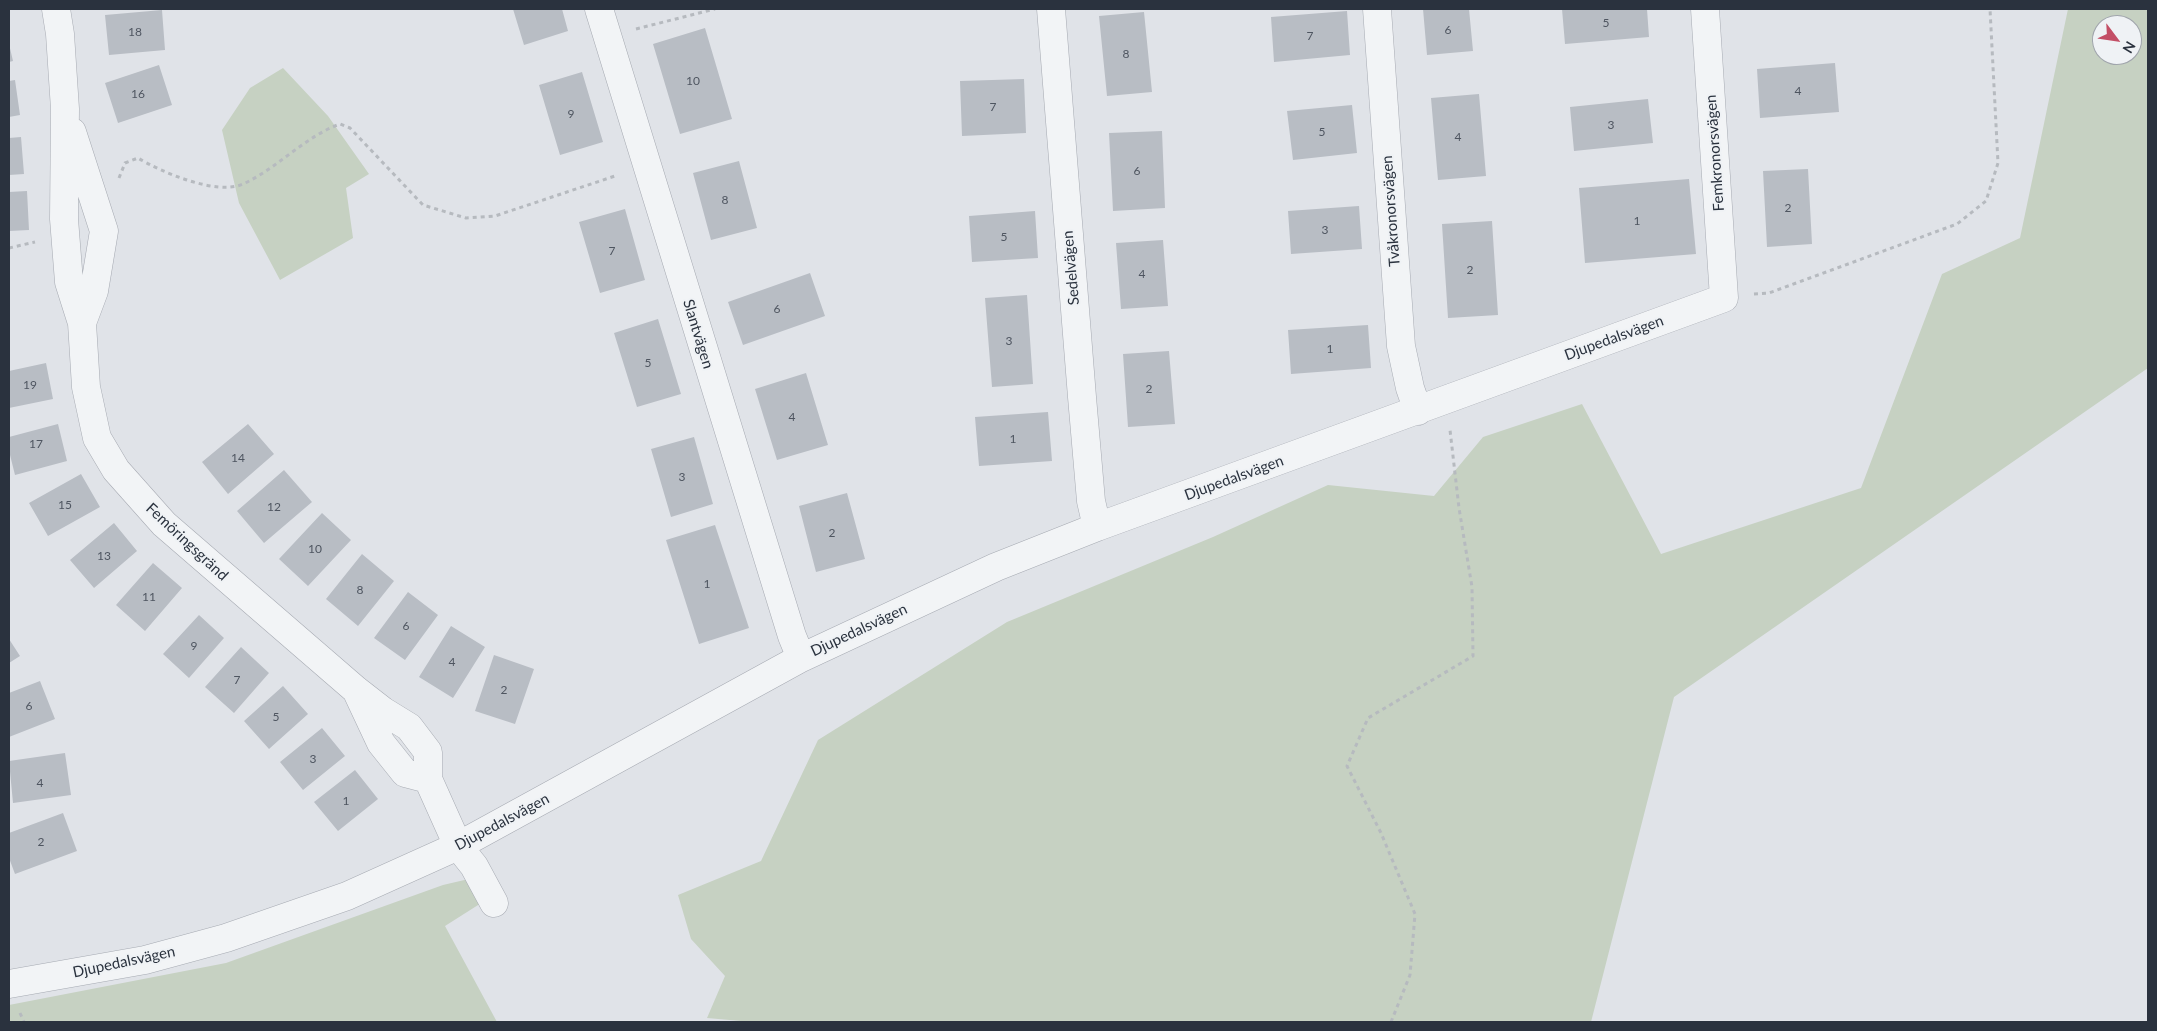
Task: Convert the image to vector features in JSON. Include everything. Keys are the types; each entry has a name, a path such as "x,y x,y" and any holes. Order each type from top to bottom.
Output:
{"street":[{"name":"Femöringsgränd","path":"56,9 65,109 66,236 69,282 82,323 86,387 97,438 116,470 164,524 356,690 381,743 405,773 428,780 458,846 474,866 494,903"},
{"name":"Slantvägen","path":"599,9 728,433 792,636 801,658"},
{"name":"Sedelvägen","path":"1051,9 1091,501 1097,527"},
{"name":"Tvåkronorsvägen","path":"1377,9 1401,346 1410,388 1418,411"},
{"name":"Femkronorsvägen","path":"1705,9 1724,298"},
{"name":"Femöringsgränd","path":"65,109 104,230 94,292 82,323"},
{"name":"Djupedalsvägen","path":"9,984 146,960 226,938 347,896 458,846 801,658 996,567 1097,527 1724,298"}],"path":[{"path":"606,36 715,9"},
{"path":"1724,298 1770,292 1958,224 1986,201 1998,163 1990,9"},
{"path":"118,182 125,163 138,158 185,180 220,187 241,185 271,168 322,131 340,124 350,128 423,205 466,218 495,216 647,166"},
{"path":"9,248 66,236"},
{"path":"1392,1022 1410,975 1415,914 1381,833 1347,766 1368,718 1473,656 1472,587 1459,508 1446,400"}],"green space":[{"path":"2068,9 2148,9 2148,368 1674,697 1591,1022 752,1022 707,1018 725,976 691,939 678,895 761,861 818,740 1007,622 1213,537 1328,485 1434,496 1483,437 1582,404 1661,554 1861,488 1942,274 2020,238"},
{"path":"283,68 328,116 369,174 346,188 353,238 280,280 239,203 222,130 250,88"},
{"path":"473,878 486,900 445,926 497,1022 9,1022 9,1005 226,963 443,885"}],"building":[{"path":"513,9 562,9 568,31 524,45"},
{"path":"1423,9 1469,9 1473,51 1427,55"},
{"path":"1562,9 1647,9 1649,37 1565,44"},
{"path":"162,10 165,50 109,55 105,15"},
{"path":"1347,11 1350,55 1274,62 1271,17"},
{"path":"1144,12 1152,92 1107,96 1099,16"},
{"path":"705,28 732,119 680,134 653,44"},
{"path":"9,44 13,61 9,62"},
{"path":"1835,63 1839,112 1760,118 1757,69"},
{"path":"159,65 172,105 118,123 105,83"},
{"path":"582,72 603,142 560,155 539,85"},
{"path":"1024,79 1026,133 962,136 960,81"},
{"path":"15,80 20,115 9,117 9,81"},
{"path":"1479,94 1486,176 1438,180 1431,98"},
{"path":"1648,99 1653,143 1574,151 1570,107"},
{"path":"1352,105 1357,153 1293,160 1287,111"},
{"path":"1162,131 1165,208 1113,211 1109,133"},
{"path":"21,137 24,174 9,175 9,138"},
{"path":"739,161 757,228 711,240 693,173"},
{"path":"1808,169 1812,244 1767,247 1763,171"},
{"path":"1689,179 1696,254 1585,263 1579,188"},
{"path":"27,191 29,230 9,231 9,192"},
{"path":"1359,206 1362,249 1291,254 1288,211"},
{"path":"625,209 645,280 600,293 579,222"},
{"path":"1035,211 1038,258 972,262 969,216"},
{"path":"1492,221 1498,315 1448,318 1442,224"},
{"path":"1163,240 1168,306 1121,309 1116,243"},
{"path":"810,273 825,316 743,345 728,302"},
{"path":"1027,295 1033,384 992,387 985,298"},
{"path":"658,319 681,394 637,407 614,333"},
{"path":"1368,325 1371,368 1291,374 1288,330"},
{"path":"1169,351 1175,424 1128,427 1123,354"},
{"path":"46,363 53,399 9,408 9,371"},
{"path":"806,373 828,445 777,460 755,389"},
{"path":"1048,412 1052,461 979,466 975,417"},
{"path":"58,424 67,461 15,475 9,451 9,437"},
{"path":"248,424 274,454 228,494 202,462"},
{"path":"694,437 713,504 671,517 651,449"},
{"path":"284,470 312,502 264,543 237,511"},
{"path":"81,474 100,507 48,536 29,503"},
{"path":"847,493 865,559 816,572 799,506"},
{"path":"322,513 351,540 308,586 279,559"},
{"path":"114,523 137,551 94,588 70,560"},
{"path":"715,525 749,628 699,644 666,540"},
{"path":"362,554 394,581 358,626 326,599"},
{"path":"153,563 182,588 145,631 116,605"},
{"path":"408,592 438,615 405,660 374,638"},
{"path":"199,615 224,638 189,678 163,654"},
{"path":"451,626 485,647 453,698 419,677"},
{"path":"9,639 20,656 9,663"},
{"path":"241,647 269,673 234,713 205,687"},
{"path":"494,655 534,669 515,724 475,711"},
{"path":"40,681 55,719 9,737 9,693"},
{"path":"283,686 308,714 269,749 244,721"},
{"path":"322,728 345,756 303,790 280,762"},
{"path":"65,753 71,795 13,803 9,761"},
{"path":"355,770 378,799 338,831 314,802"},
{"path":"63,813 77,851 15,874 9,858 9,833"}]}
